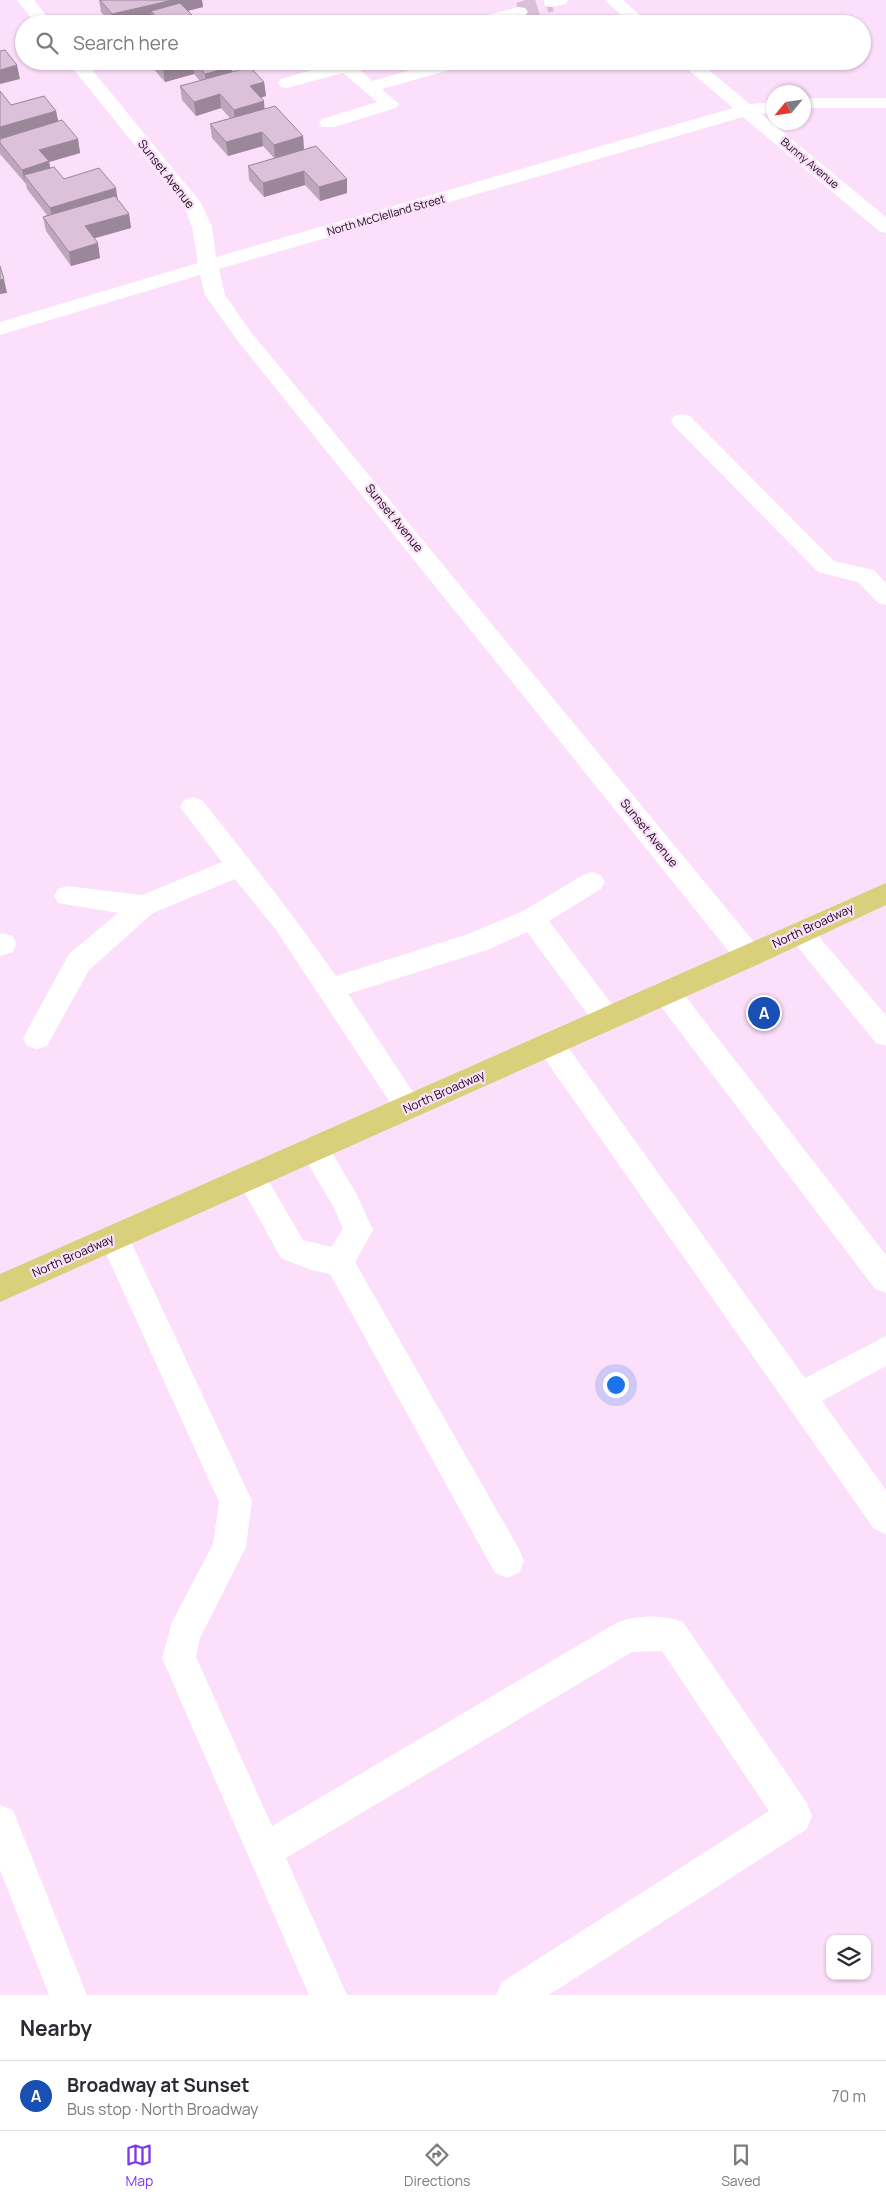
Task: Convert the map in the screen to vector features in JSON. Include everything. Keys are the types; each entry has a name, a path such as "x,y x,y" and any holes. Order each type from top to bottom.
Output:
{"main road":[{"name":"North Broadway","path":"0,1288 749,956 886,893"}],"street":[{"path":"25,0 38,15"},
{"path":"613,0 631,15"},
{"path":"508,15 519,12"},
{"name":"Sunset Avenue","path":"83,70 194,207 202,227 215,295 244,336 749,956"},
{"path":"288,83 330,70"},
{"path":"328,123 390,104 369,87 355,70"},
{"path":"369,87 430,70"},
{"name":"Bunny Avenue","path":"698,70 886,227"},
{"path":"811,103 886,103"},
{"name":"North McClelland Street","path":"0,329 208,266 746,110 766,108"},
{"path":"682,421 826,567 866,576 886,596"},
{"path":"193,807 285,923 409,1107"},
{"path":"37,1038 79,962 144,906 240,866"},
{"path":"330,989 477,942 532,918 592,882"},
{"path":"67,896 144,906"},
{"path":"532,918 607,1019"},
{"path":"800,932 886,1035"},
{"path":"666,992 886,1278"},
{"path":"550,1044 886,1518"},
{"path":"314,1148 346,1202 358,1230 339,1262"},
{"path":"251,1177 292,1249 310,1257 339,1262"},
{"path":"114,1238 236,1500 229,1547 184,1634 179,1658 328,1995"},
{"path":"339,1262 507,1561"},
{"path":"800,1397 886,1350"},
{"path":"264,1851 628,1635 671,1634 794,1816 515,1995"},
{"path":"0,1823 68,1995"}],"building":[{"path":"100,0 173,0 112,14"},
{"path":"180,3 192,15 155,15 151,11"},
{"path":"5,50 15,62 15,66 0,70 0,51"},
{"path":"202,70 220,70 205,74"},
{"path":"239,70 253,70 264,82 250,86 264,101 234,110 220,94 194,102 180,86"},
{"path":"0,91 11,105 44,96 56,111 0,127"},
{"path":"275,106 303,136 274,145 262,132 226,142 210,124"},
{"path":"62,120 78,139 39,150 49,161 22,170 0,143 0,139"},
{"path":"316,146 347,179 319,187 304,171 263,183 248,166"},
{"path":"54,167 64,179 99,168 116,188 50,208 24,175"},
{"path":"115,196 129,214 85,226 98,243 69,252 43,217"},
{"path":"0,266 4,279 0,280"}],"tunnel":[{"path":"519,12 551,2"}],"place":[{"name":"Broadway at Sunset","path":"764,1013"}]}
